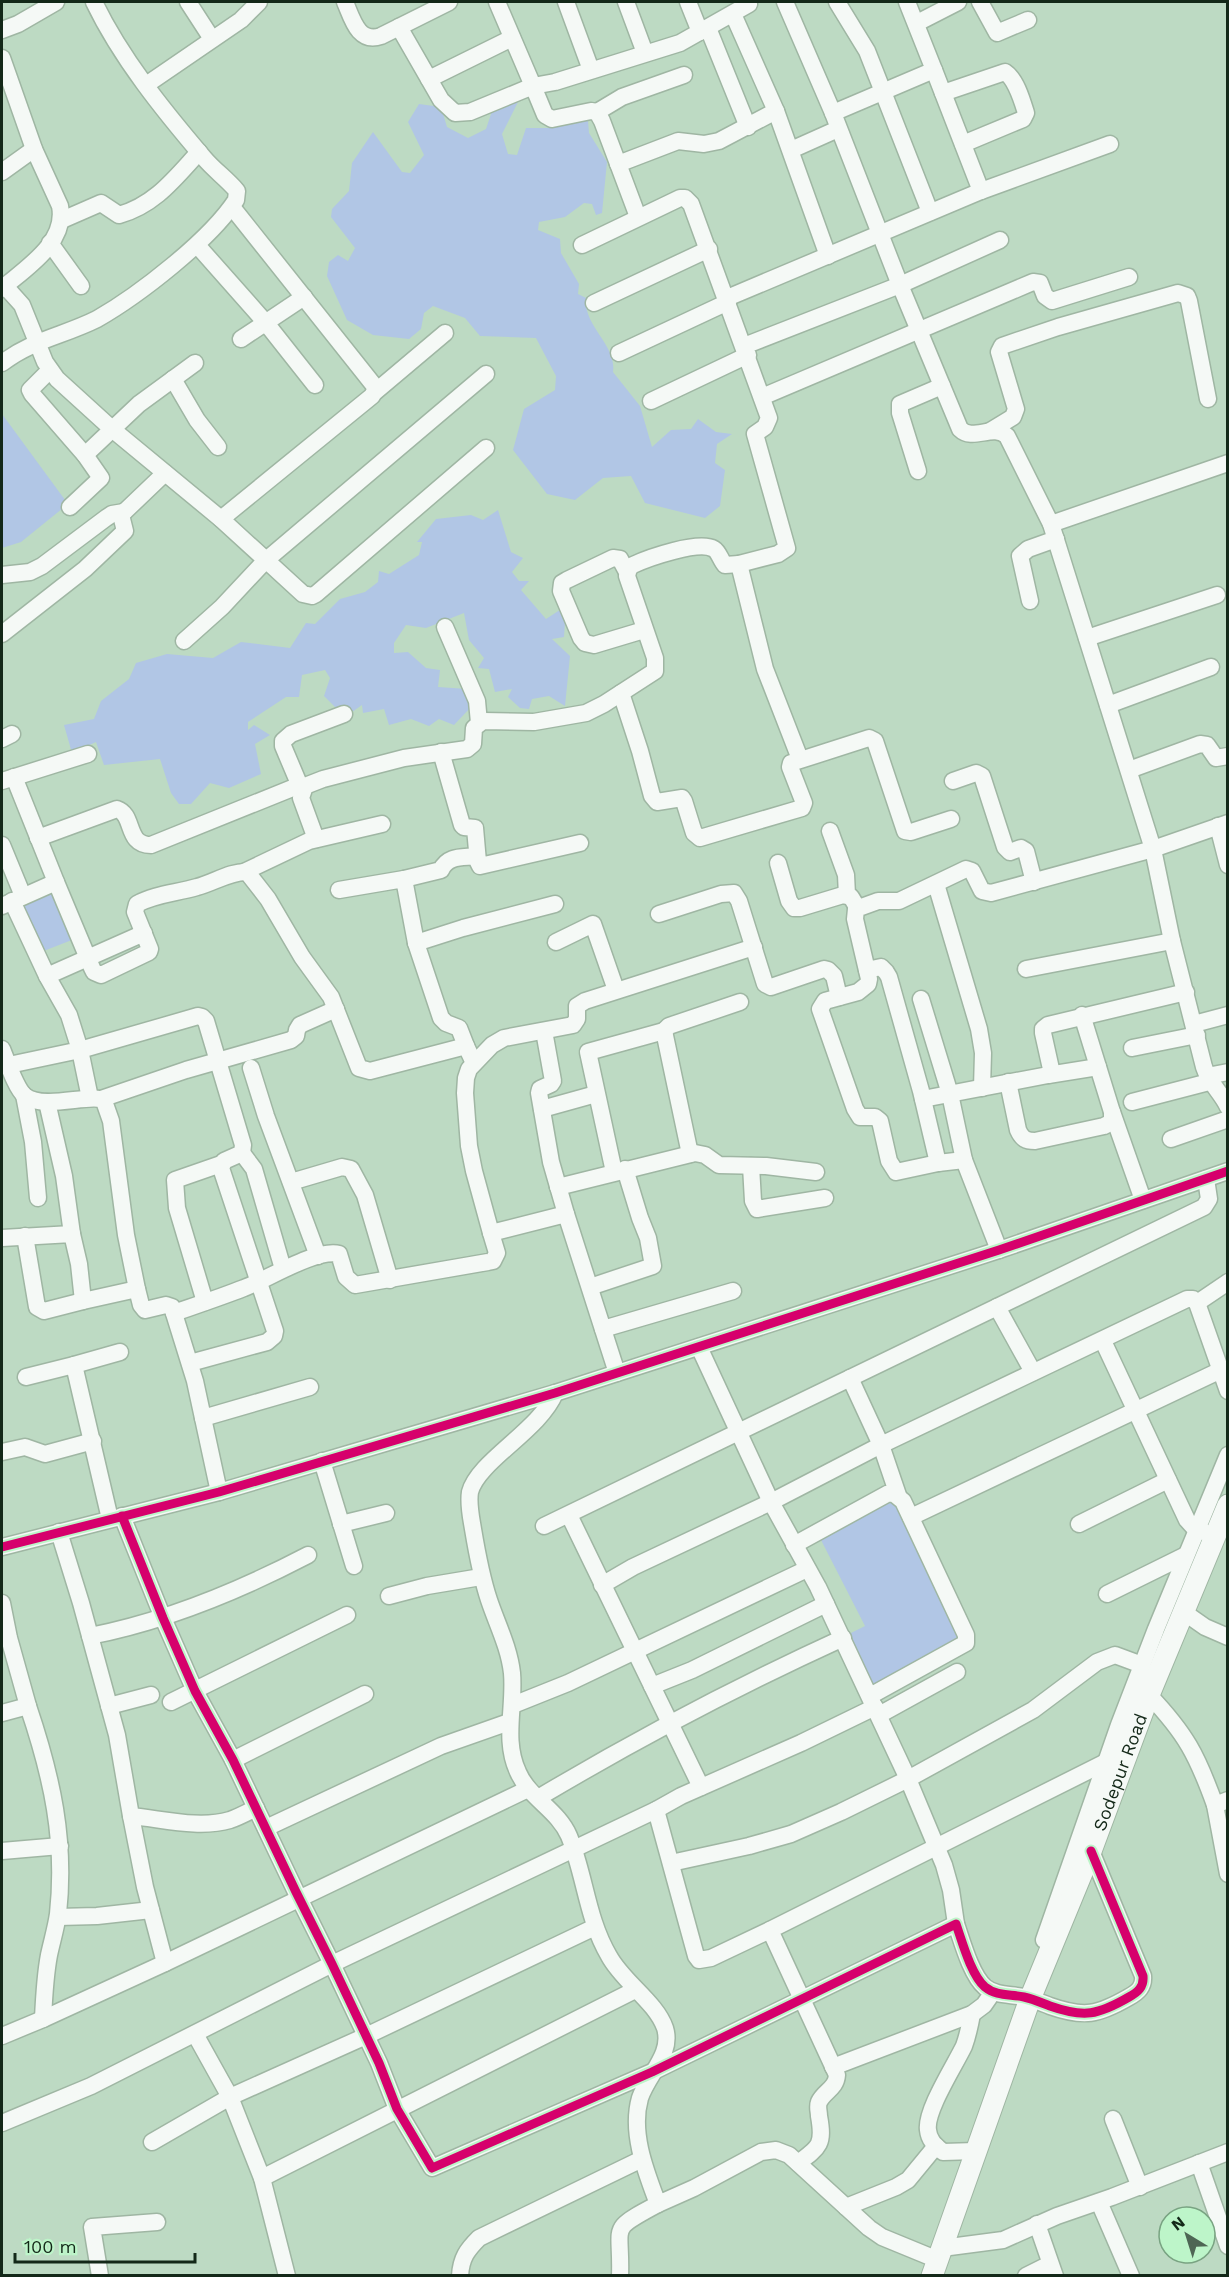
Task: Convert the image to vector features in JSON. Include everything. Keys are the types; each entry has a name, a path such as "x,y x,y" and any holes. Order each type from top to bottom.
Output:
{"main road":[{"name":"Sodepur Road","path":"937,2261 1027,1998 1091,1851 1149,1695 1185,1613 1227,1505"}],"street":[{"path":"2,30 18,24 56,2"},
{"path":"2,363 36,342 97,318 148,284 197,244 236,200 237,191 199,152 146,85 116,43 94,2"},
{"path":"188,2 212,39"},
{"path":"146,85 241,20 259,2"},
{"path":"345,2 357,28 362,35 369,38 381,36 449,2"},
{"path":"497,2 545,115 552,119 591,111 597,112 622,97 684,75"},
{"path":"566,2 591,70"},
{"path":"626,2 645,53"},
{"path":"688,2 704,30 748,126"},
{"path":"399,27 446,106 455,113 470,112 533,86 555,82 680,43 751,2"},
{"path":"785,2 900,285 963,432 969,434 990,431 1003,433 1013,445 1053,531 1153,849 1172,941 1208,1079 1222,1096 1227,1107"},
{"path":"837,2 862,40 930,212"},
{"path":"907,2 981,191"},
{"path":"917,23 958,2"},
{"path":"980,2 998,33 1028,20"},
{"path":"733,14 776,111 828,255"},
{"path":"429,80 512,38"},
{"path":"2,58 34,149 60,206 62,220 58,233 50,243 3,287 22,306 50,370 63,385 112,429 221,519 303,594 312,596 486,448"},
{"path":"791,150 882,92 934,69"},
{"path":"943,93 1005,72 1012,80 1024,106 1026,116 1023,119 963,144"},
{"path":"618,164 678,141 712,144 776,111"},
{"path":"597,112 638,217"},
{"path":"619,353 828,255 981,191 1110,144"},
{"path":"2,172 34,149"},
{"path":"62,220 100,203 119,215 145,205 160,194 199,152"},
{"path":"582,245 638,217 685,198 691,204 728,300 769,418 765,427 756,434 756,439 787,548 777,554 739,564 725,565 715,550 710,548 678,549 641,561 629,568 627,572"},
{"path":"232,207 375,385 375,392"},
{"path":"651,400 746,350 1000,240"},
{"path":"50,243 81,286"},
{"path":"197,244 266,323 315,385"},
{"path":"594,303 709,249"},
{"path":"762,396 1033,282 1040,283 1045,296 1052,301 1129,277"},
{"path":"990,431 1012,417 1016,409 999,352 1002,346 1178,293 1183,293 1189,301 1208,399"},
{"path":"241,339 304,297"},
{"path":"221,519 445,333"},
{"path":"85,454 139,404 195,363"},
{"path":"50,370 30,390 85,454 101,478 70,507"},
{"path":"184,641 222,607 265,561 486,374"},
{"path":"173,379 197,420 218,447"},
{"path":"918,471 900,413 900,404 942,386"},
{"path":"1030,601 1020,556 1053,531 1227,463"},
{"path":"2,634 85,569 119,538 125,531 121,518 124,512 165,473"},
{"path":"2,575 30,572 42,566 112,514 124,512"},
{"path":"38,838 117,809 125,816 138,841 143,845 151,845 323,779 404,758 471,747 474,728 479,723 534,722 572,716 594,709 655,671 655,658 627,572 620,559 613,558 562,583 561,591 581,638 585,643 594,645 644,630"},
{"path":"739,564 765,669 800,759"},
{"path":"1088,638 1217,595"},
{"path":"446,627 477,701 479,723"},
{"path":"1108,705 1211,667"},
{"path":"621,693 652,796 657,801 682,798 694,833 700,838 802,808 804,803 790,765 800,759 864,739 873,739 905,831 911,832 951,819"},
{"path":"316,839 302,798 301,788 283,741 291,734 344,714"},
{"path":"1129,770 1200,744 1207,745 1216,758 1227,756"},
{"path":"441,752 462,825 467,828 473,827 475,830 478,864 482,866 580,843"},
{"path":"88,754 8,779 38,838 94,972 101,975 146,955 150,949 135,912 137,904 244,872 316,839 382,824"},
{"path":"953,781 976,773 982,776 1005,847 1010,852 1021,848 1026,851 1034,882"},
{"path":"778,863 789,901 794,908 852,901 899,901 966,869 972,871 982,891 987,893 1153,849 1223,824 1227,865"},
{"path":"830,831 846,874 869,979 865,988 825,1002 820,1009 857,1114 863,1118 875,1117 880,1121 889,1161 894,1171 901,1172 938,1162 964,1160"},
{"path":"2,845 12,901 47,976 69,1015 96,1099 111,1121 126,1235 141,1305 145,1310 169,1305 174,1313 190,1363 219,1492"},
{"path":"339,890 441,870 445,862 450,859 477,856"},
{"path":"244,872 251,875 268,899 302,957 325,987 336,1009 355,1062 363,1071 466,1046"},
{"path":"404,879 416,943 441,1018 446,1023 459,1028 474,1063"},
{"path":"12,901 56,882"},
{"path":"936,884 979,1029 983,1053 982,1088"},
{"path":"658,914 721,894 734,893 754,947 763,980 768,986 779,986 824,969 834,976 840,997"},
{"path":"416,943 555,904"},
{"path":"556,942 593,924 616,990"},
{"path":"1026,969 1172,941"},
{"path":"174,1313 248,1287 283,1269 333,1253 339,1254 346,1277 355,1285 493,1260 497,1253 469,1146 466,1078 474,1063 492,1045 504,1038 573,1025 577,1019 577,1006 616,990 754,947"},
{"path":"47,976 88,959"},
{"path":"867,970 881,967 886,972 923,1099 938,1162"},
{"path":"1048,1075 1052,1069 1043,1029 1051,1023 1186,992"},
{"path":"921,999 950,1094 964,1160 999,1250"},
{"path":"590,1287 653,1266 648,1238 620,1171 596,1094 587,1055 590,1050 664,1031 669,1026 740,1002"},
{"path":"24,1095 47,1102 96,1099 157,1078 291,1040 296,1036 300,1025 336,1009"},
{"path":"1132,1048 1195,1029 1227,1014"},
{"path":"9,1065 80,1050 198,1016 202,1017 206,1021 243,1145 242,1153 254,1169 283,1269"},
{"path":"1082,1016 1143,1200"},
{"path":"544,1031 553,1081 539,1091 551,1162 617,1373"},
{"path":"664,1031 690,1154"},
{"path":"2,1049 24,1095 33,1142 38,1198"},
{"path":"923,1099 1098,1067"},
{"path":"251,1068 318,1256"},
{"path":"1132,1102 1227,1072"},
{"path":"1008,1082 1018,1130 1020,1135 1028,1141 1035,1142 1104,1126 1112,1122 1112,1112"},
{"path":"542,1109 596,1094"},
{"path":"47,1102 64,1176 83,1301"},
{"path":"1171,1138 1227,1119"},
{"path":"205,1302 177,1208 175,1180 221,1164 242,1153"},
{"path":"558,1187 700,1153 719,1165 816,1172"},
{"path":"190,1363 271,1340 275,1331 221,1164"},
{"path":"751,1166 753,1201 757,1209 825,1198"},
{"path":"291,1182 342,1167 351,1169 370,1209 390,1280"},
{"path":"2,1547 219,1492 555,1393 999,1250 1227,1171"},
{"path":"544,1526 1204,1207 1209,1199 1206,1179"},
{"path":"491,1233 566,1214"},
{"path":"2,1238 72,1233"},
{"path":"25,1236 37,1307 44,1311 137,1289"},
{"path":"1197,1303 1227,1282"},
{"path":"603,1329 733,1291"},
{"path":"602,1585 633,1567 771,1502 881,1445 1187,1299 1193,1299 1197,1303 1227,1390"},
{"path":"997,1307 1033,1372"},
{"path":"1103,1341 1187,1520 1196,1530 1204,1532 1217,1530"},
{"path":"699,1347 771,1502 843,1638 908,1779 938,1847 951,1890 956,1924 973,1967 983,1985 993,1992 1027,1998 1071,2014 1084,2014 1113,2006 1135,1994 1144,1983 1091,1851"},
{"path":"26,1377 120,1352"},
{"path":"74,1365 116,1518 195,1691 233,1760 332,1964 397,2109 432,2168 652,2072 956,1924"},
{"path":"912,1517 1221,1370"},
{"path":"850,1378 881,1445 898,1495 912,1517 966,1635 966,1642 875,1706"},
{"path":"203,1418 309,1387"},
{"path":"555,1393 550,1406 542,1416 485,1469 470,1492 470,1506 482,1576 508,1653 513,1705 509,1722 511,1750 518,1772 533,1794 557,1816 568,1834 595,1927 609,1957 635,1990 657,2011 664,2027 668,2042 664,2055 652,2072 640,2099 637,2122 642,2160 658,2204"},
{"path":"2,1452 25,1447 45,1454 93,1441"},
{"path":"1027,1998 1106,1762 1142,1665 1227,1455"},
{"path":"322,1461 354,1566"},
{"path":"1079,1524 1168,1480"},
{"path":"794,1545 887,1494 898,1495"},
{"path":"341,1524 386,1513"},
{"path":"569,1515 701,1787"},
{"path":"58,1533 90,1636 117,1735 131,1816 165,1963"},
{"path":"90,1636 163,1618 239,1589 308,1555"},
{"path":"1107,1594 1186,1555"},
{"path":"513,1705 636,1652 807,1569"},
{"path":"389,1596 426,1586 482,1576"},
{"path":"2,1603 5,1639 52,1783 58,1817 60,1846 58,1917 45,1983 43,2019"},
{"path":"652,1686 692,1670 826,1604"},
{"path":"1185,1613 1205,1627 1227,1637"},
{"path":"171,1702 346,1615"},
{"path":"2,2036 533,1794 772,1671 843,1638"},
{"path":"671,1863 791,1834 908,1779 1032,1710 1097,1662 1115,1655 1142,1665"},
{"path":"2,2123 91,2086 332,1964 701,1787 801,1743 875,1706 957,1672"},
{"path":"109,1706 151,1695"},
{"path":"233,1760 365,1695"},
{"path":"1149,1695 1174,1721 1188,1741 1221,1802 1227,1875"},
{"path":"2,1713 28,1706"},
{"path":"266,1828 441,1746 509,1722"},
{"path":"656,1810 699,1960 711,1958 770,1930 1128,1751"},
{"path":"131,1816 214,1823 232,1820 256,1808"},
{"path":"2,1851 60,1846"},
{"path":"58,1917 97,1916 151,1910"},
{"path":"152,2142 230,2097 366,2036 595,1927"},
{"path":"770,1930 833,2067 837,2081 820,2101 818,2107 822,2137 820,2145 798,2163"},
{"path":"262,2178 635,1990"},
{"path":"833,2067 972,2014 993,1992"},
{"path":"972,2014 966,2041 927,2124 930,2139 944,2152 976,2151"},
{"path":"195,2034 230,2097 262,2178 287,2276"},
{"path":"1113,2119 1140,2187"},
{"path":"846,2207 908,2180 936,2146"},
{"path":"620,2276 618,2235 627,2221 761,2152 776,2150 789,2155 882,2237 937,2261 1003,2240 1037,2224 1140,2187 1227,2152"},
{"path":"460,2276 461,2262 466,2252 479,2238 642,2160"},
{"path":"1199,2163 1227,2246"},
{"path":"1098,2202 1131,2276"},
{"path":"100,2276 92,2227 157,2222"},
{"path":"1026,2276 1052,2270 1037,2224"}],"water":[{"path":"495,102 518,102 502,134 508,154 517,155 526,128 551,128 558,118 584,115 588,121 589,133 607,162 602,213 596,215 592,204 584,203 565,217 539,222 538,230 560,239 561,253 579,284 578,294 586,298 586,308 590,318 610,353 613,372 640,406 652,447 671,430 691,429 698,419 716,432 732,434 717,444 715,463 725,470 720,506 705,518 645,503 631,476 603,478 575,500 547,494 513,450 524,409 555,390 556,376 536,338 480,336 465,318 433,306 424,313 421,329 409,339 373,335 347,320 327,276 329,262 338,255 348,261 355,248 331,217 332,209 349,191 352,163 373,132 402,172 410,173 424,155 408,122 419,104 441,107 447,127 468,138 486,129"},
{"path":"2,414 68,504 21,542 2,548"},
{"path":"498,510 511,552 523,558 512,572 519,581 529,581 521,590 546,619 566,606 564,637 552,639 570,656 565,706 549,696 532,699 529,709 520,708 508,697 512,689 495,692 489,669 478,668 484,658 469,640 464,613 426,628 406,625 394,643 394,653 408,652 426,668 440,670 438,687 467,689 472,706 454,725 439,719 429,726 411,719 389,725 384,709 363,713 362,705 345,717 324,696 330,678 325,670 302,675 299,697 286,697 248,722 248,730 254,725 270,735 255,744 261,774 229,788 210,783 191,804 179,804 171,793 160,759 104,765 96,742 72,753 64,725 94,719 101,701 129,679 136,663 167,654 213,658 241,642 290,648 306,623 315,624 340,599 365,592 378,582 379,571 389,574 419,555 422,542 417,542 436,519 471,515 483,520"},
{"path":"48,890 60,896 77,938 41,952 20,909 24,899"},
{"path":"896,1499 964,1638 871,1693 845,1636 865,1626 821,1540"}],"cycle path":[{"path":"2,1547 219,1492 555,1393 999,1250 1228,1171"},
{"path":"122,1516 195,1691 233,1760 332,1964 379,2063 397,2109 432,2168 652,2072 956,1924 971,1966 980,1982 989,1990 1027,1998 1072,2012 1091,2013 1108,2008 1138,1991 1143,1976 1091,1851"}]}
